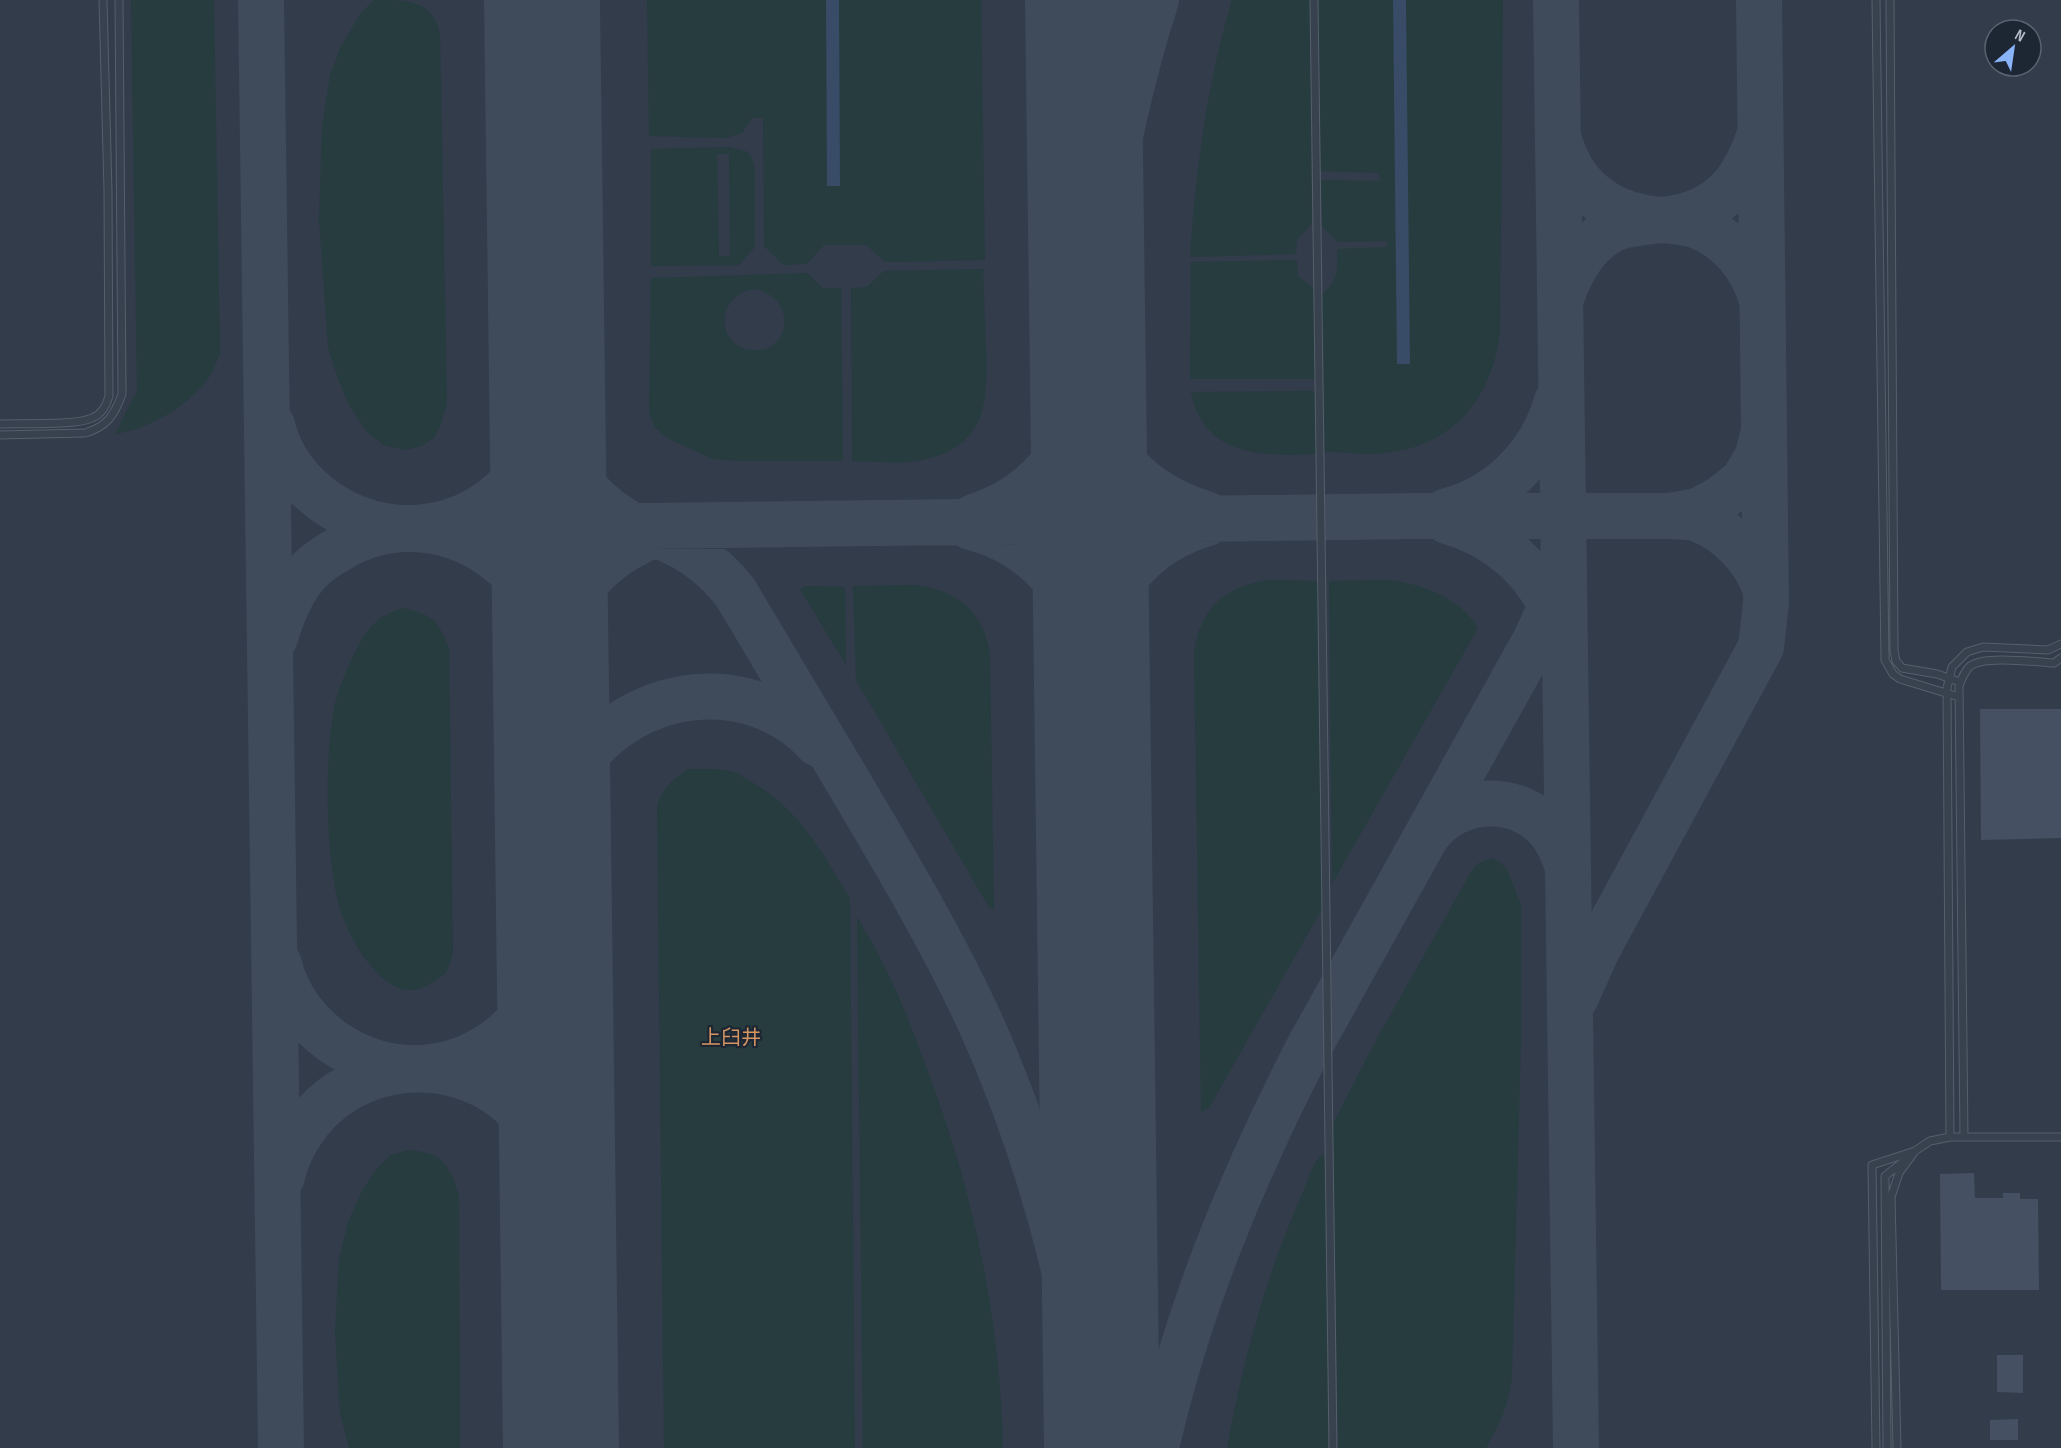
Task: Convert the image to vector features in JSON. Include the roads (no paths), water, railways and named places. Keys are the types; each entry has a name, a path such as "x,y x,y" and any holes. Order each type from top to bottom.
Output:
{"lane":[{"path":"0,423 79,422 93,418 106,407 109,396 108,191 103,0"},
{"path":"0,435 85,433 95,430 111,418 122,394 119,0"},
{"path":"1314,0 1333,1448"},
{"path":"1876,0 1885,660 1893,674 1900,679 1959,697"},
{"path":"1890,0 1894,651 1896,661 1902,668 1960,682"},
{"path":"1950,1137 1947,693 1949,678 1952,667 1967,652 1983,647 2048,650 2061,644"},
{"path":"1964,1137 1960,682 1964,673 1972,665 1984,660 2054,663 2061,658"},
{"path":"1887,1448 1885,1176 1930,1141 1950,1137 2061,1137"},
{"path":"1876,1448 1872,1165 1914,1152"},
{"path":"1897,1448 1891,1197 1899,1173 1914,1152"}],"water":[{"path":"826,0 839,0 840,186 827,186"},
{"path":"1393,0 1406,0 1410,364 1397,364"}],"district":[{"name":"上臼井","path":"731,1037"}]}
